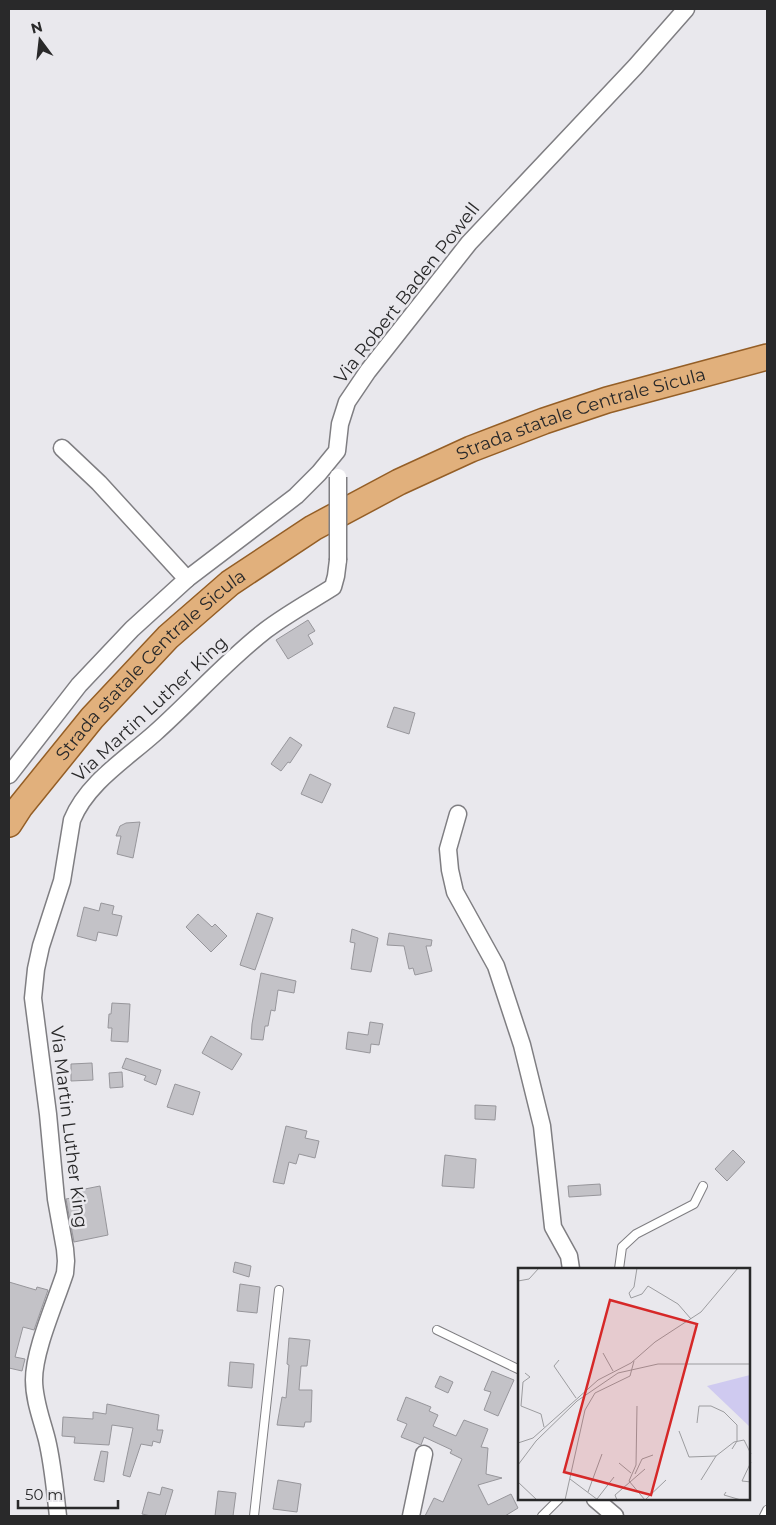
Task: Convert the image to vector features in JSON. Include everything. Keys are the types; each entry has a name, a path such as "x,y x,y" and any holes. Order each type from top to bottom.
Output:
{"main road":[{"name":"Strada statale Centrale Sicula","path":"9,824 92,718 168,637 230,583 313,528 399,482 471,449 544,421 607,400 767,357"}],"street":[{"name":"Via Robert Baden Powell","path":"338,477 337,451 340,424 347,402 368,371 469,242 636,67 686,9"},
{"path":"62,448 99,483 186,579"},
{"path":"9,775 79,685 132,629 186,579 296,496 337,451"},
{"name":"Via Martin Luther King","path":"58,1516 52,1469 36,1401 34,1380 36,1358 65,1273 66,1262 56,1198 48,1114 33,998 41,946 62,881 72,820 76,810 99,781 180,710 210,678 267,629 333,587 338,560 338,477"},
{"path":"458,814 448,849 455,892 496,966 522,1046 542,1126 553,1227 569,1256 572,1268"},
{"path":"411,1516 424,1454"},
{"path":"596,1500 615,1516"}],"lane":[{"path":"619,1268 622,1247 636,1234 694,1204 703,1186"},
{"path":"254,1516 279,1290"},
{"path":"437,1330 518,1369"},
{"path":"542,1516 558,1500"},
{"path":"764,1516 767,1510"}],"building":[{"path":"308,620 315,631 308,635 313,644 288,659 276,640"},
{"path":"394,707 415,713 409,734 387,727"},
{"path":"290,737 302,745 290,763 288,762 281,771 271,764"},
{"path":"310,774 331,784 322,803 301,794"},
{"path":"140,822 133,858 117,854 121,836 116,836 120,826 126,823"},
{"path":"101,903 114,906 112,914 122,916 117,936 98,932 96,941 77,936 84,907 99,911"},
{"path":"257,913 273,918 255,970 240,965"},
{"path":"198,914 212,927 215,924 227,936 211,952 186,927"},
{"path":"352,929 378,938 371,972 351,969 355,943 350,942"},
{"path":"389,933 432,940 431,946 426,946 432,971 415,975 413,968 409,969 404,946 387,945"},
{"path":"261,973 296,981 294,993 278,990 275,1011 271,1010 268,1026 265,1026 263,1040 251,1039"},
{"path":"112,1003 130,1004 128,1042 111,1041 112,1028 108,1028"},
{"path":"370,1022 383,1024 379,1045 371,1044 370,1053 346,1049 348,1032 368,1035"},
{"path":"211,1036 242,1054 232,1070 202,1053"},
{"path":"126,1058 161,1070 156,1085 144,1080 146,1076 122,1068"},
{"path":"92,1063 93,1080 71,1081 71,1064"},
{"path":"122,1072 123,1087 110,1088 109,1073"},
{"path":"175,1084 200,1092 193,1115 167,1107"},
{"path":"475,1105 496,1106 495,1120 475,1119"},
{"path":"286,1126 307,1131 305,1138 319,1141 315,1158 299,1154 296,1164 289,1162 284,1184 273,1182"},
{"path":"733,1150 745,1162 727,1181 715,1169"},
{"path":"445,1155 476,1159 474,1188 442,1186"},
{"path":"600,1184 601,1195 569,1197 568,1186"},
{"path":"100,1186 108,1235 74,1242 66,1199 81,1196 80,1190"},
{"path":"235,1262 251,1266 249,1277 233,1272"},
{"path":"9,1282 36,1290 37,1287 48,1290 34,1330 23,1327 15,1357 25,1359 22,1371 9,1368"},
{"path":"240,1284 260,1287 257,1313 237,1311"},
{"path":"289,1338 310,1340 307,1366 301,1366 299,1390 312,1390 311,1422 305,1422 304,1427 277,1425 282,1397 286,1398"},
{"path":"230,1362 254,1364 252,1388 228,1386"},
{"path":"492,1371 514,1380 498,1416 484,1410 491,1392 484,1390"},
{"path":"440,1376 453,1382 448,1393 435,1387"},
{"path":"406,1397 431,1407 429,1411 438,1415 433,1426 456,1436 464,1420 488,1429 481,1447 488,1448 486,1474 502,1478 478,1485 488,1505 511,1494 518,1508 505,1516 425,1516 434,1498 443,1502 462,1459 450,1453 452,1450 424,1437 421,1445 401,1437 407,1424 397,1420"},
{"path":"107,1404 159,1415 157,1430 163,1430 160,1443 153,1441 152,1446 141,1444 130,1477 123,1475 133,1428 112,1425 109,1445 74,1443 75,1437 62,1436 63,1417 93,1419 93,1412 106,1414"},
{"path":"101,1451 108,1452 104,1482 94,1480"},
{"path":"278,1480 301,1484 297,1512 273,1509"},
{"path":"162,1487 173,1490 165,1516 142,1514 148,1492 160,1495"},
{"path":"218,1491 236,1493 233,1516 215,1516"}]}
